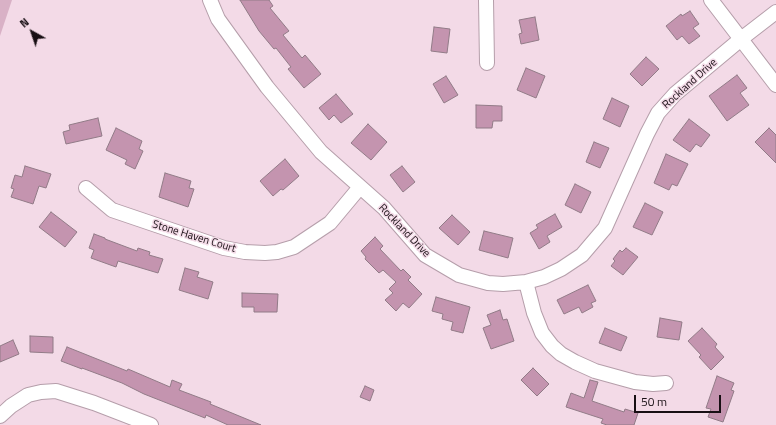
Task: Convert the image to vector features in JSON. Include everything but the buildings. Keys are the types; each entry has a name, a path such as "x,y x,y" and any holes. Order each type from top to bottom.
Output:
{"street":[{"name":"Rockland Drive","path":"210,0 218,19 267,87 321,152 384,208 425,255 459,275 488,284 526,282 544,277 561,269 582,255 605,228 647,134 658,113 675,94 776,12"},
{"path":"486,0 487,63"},
{"path":"711,0 776,85"},
{"name":"Stone Haven Court","path":"86,188 112,210 224,248 245,252 265,253 277,252 294,247 330,223 360,187"},
{"path":"526,282 534,314 542,333 552,346 561,354 595,371 636,382 653,384 666,383"},
{"path":"0,416 11,406 28,396 41,392 56,391 94,403 150,425"}],"shaded area":[{"path":"0,0 12,0 0,36"}]}
